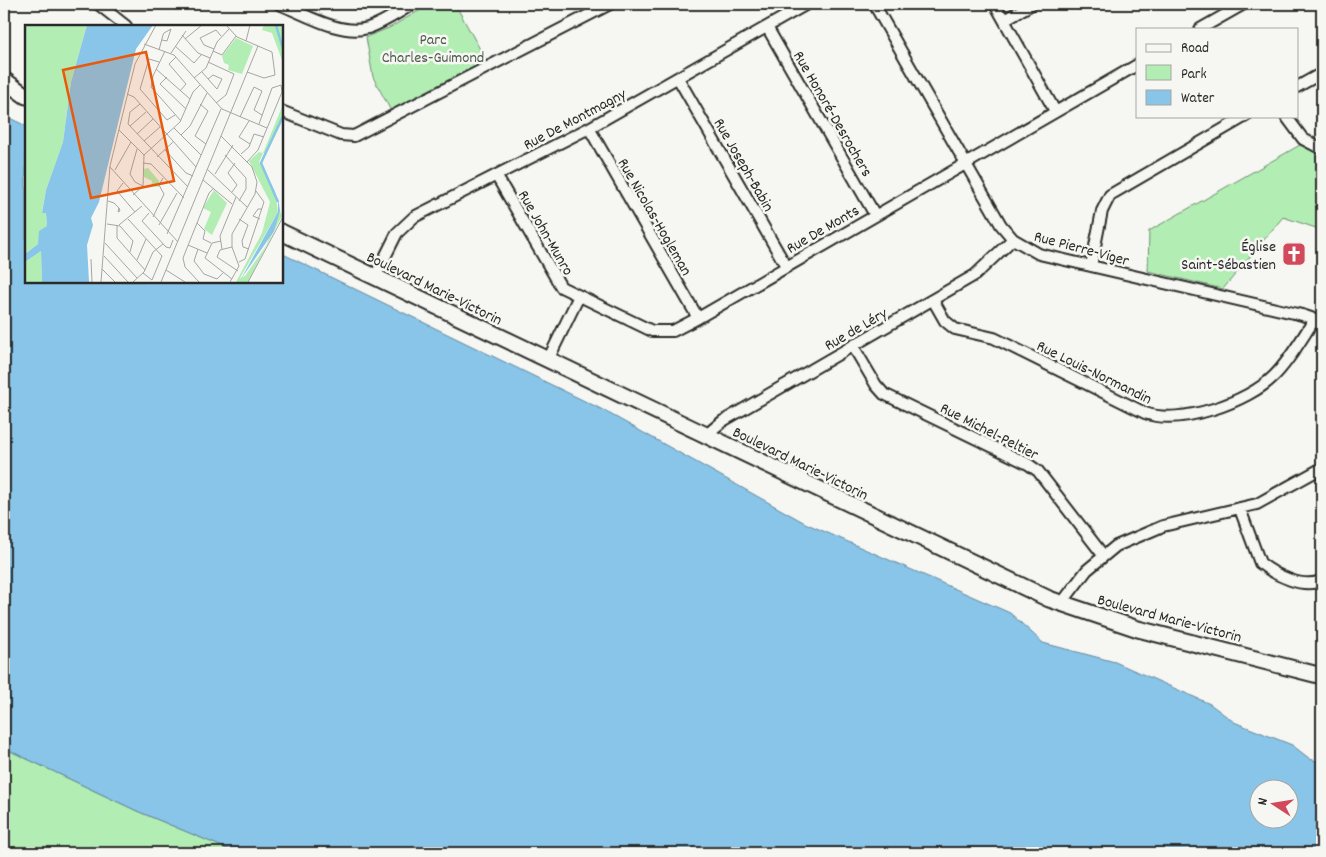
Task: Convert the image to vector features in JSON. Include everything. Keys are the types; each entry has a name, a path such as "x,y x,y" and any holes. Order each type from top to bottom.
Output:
{"street":[{"path":"98,4 125,25"},
{"path":"279,4 334,26 360,30 377,24 413,4"},
{"path":"282,111 341,136 354,136 610,4"},
{"name":"Rue De Montmagny","path":"375,277 397,233 408,222 589,128 807,4"},
{"name":"Rue Pierre-Viger","path":"874,4 1001,225 1013,239 1039,254 1302,315 1318,323"},
{"path":"995,4 1056,111"},
{"path":"1004,20 1032,4"},
{"path":"1202,28 1244,4"},
{"name":"Rue Honoré-Desrochers","path":"767,26 876,215"},
{"name":"Rue De Monts","path":"578,296 658,333 673,331 1136,66"},
{"path":"1298,86 1322,73"},
{"name":"Rue Joseph-Babin","path":"678,78 786,266"},
{"path":"4,80 25,95"},
{"path":"1091,266 1102,211 1110,195 1243,118"},
{"path":"1287,118 1303,139 1322,149"},
{"name":"Rue Nicolas-Hogleman","path":"589,128 698,318"},
{"name":"Rue John-Munro","path":"496,176 557,283 578,296"},
{"name":"Boulevard Marie-Victorin","path":"282,232 1061,604 1138,629 1322,676"},
{"name":"Rue de Léry","path":"708,437 712,430 723,421 981,271 1013,239"},
{"path":"548,360 578,296"},
{"name":"Rue Louis-Normandin","path":"933,300 945,321 955,329 994,338 1145,413 1165,418 1226,404 1258,388 1281,367 1318,323"},
{"name":"Rue Michel-Peltier","path":"854,346 876,385 884,394 1028,464 1038,471 1103,555"},
{"path":"1061,604 1082,576 1103,555 1153,529 1240,509 1265,501 1322,468"},
{"path":"1240,509 1260,563 1301,583 1311,584 1322,580"}],"green space":[{"name":"Parc Charles-Guimond","path":"431,4 455,4 487,62 391,111 373,77 366,37 389,28"},
{"path":"1300,145 1322,156 1322,230 1283,217 1223,289 1148,271 1149,231"},
{"path":"4,748 137,811 237,853 4,853"}],"water":[{"path":"4,115 25,126 25,282 282,282 282,253 601,409 805,523 1010,613 1043,643 1115,662 1210,704 1234,722 1292,745 1310,759 1322,763 1322,853 237,853 137,811 4,748"}],"place":[{"name":"Église Saint-Sébastien","path":"1294,254"}]}
